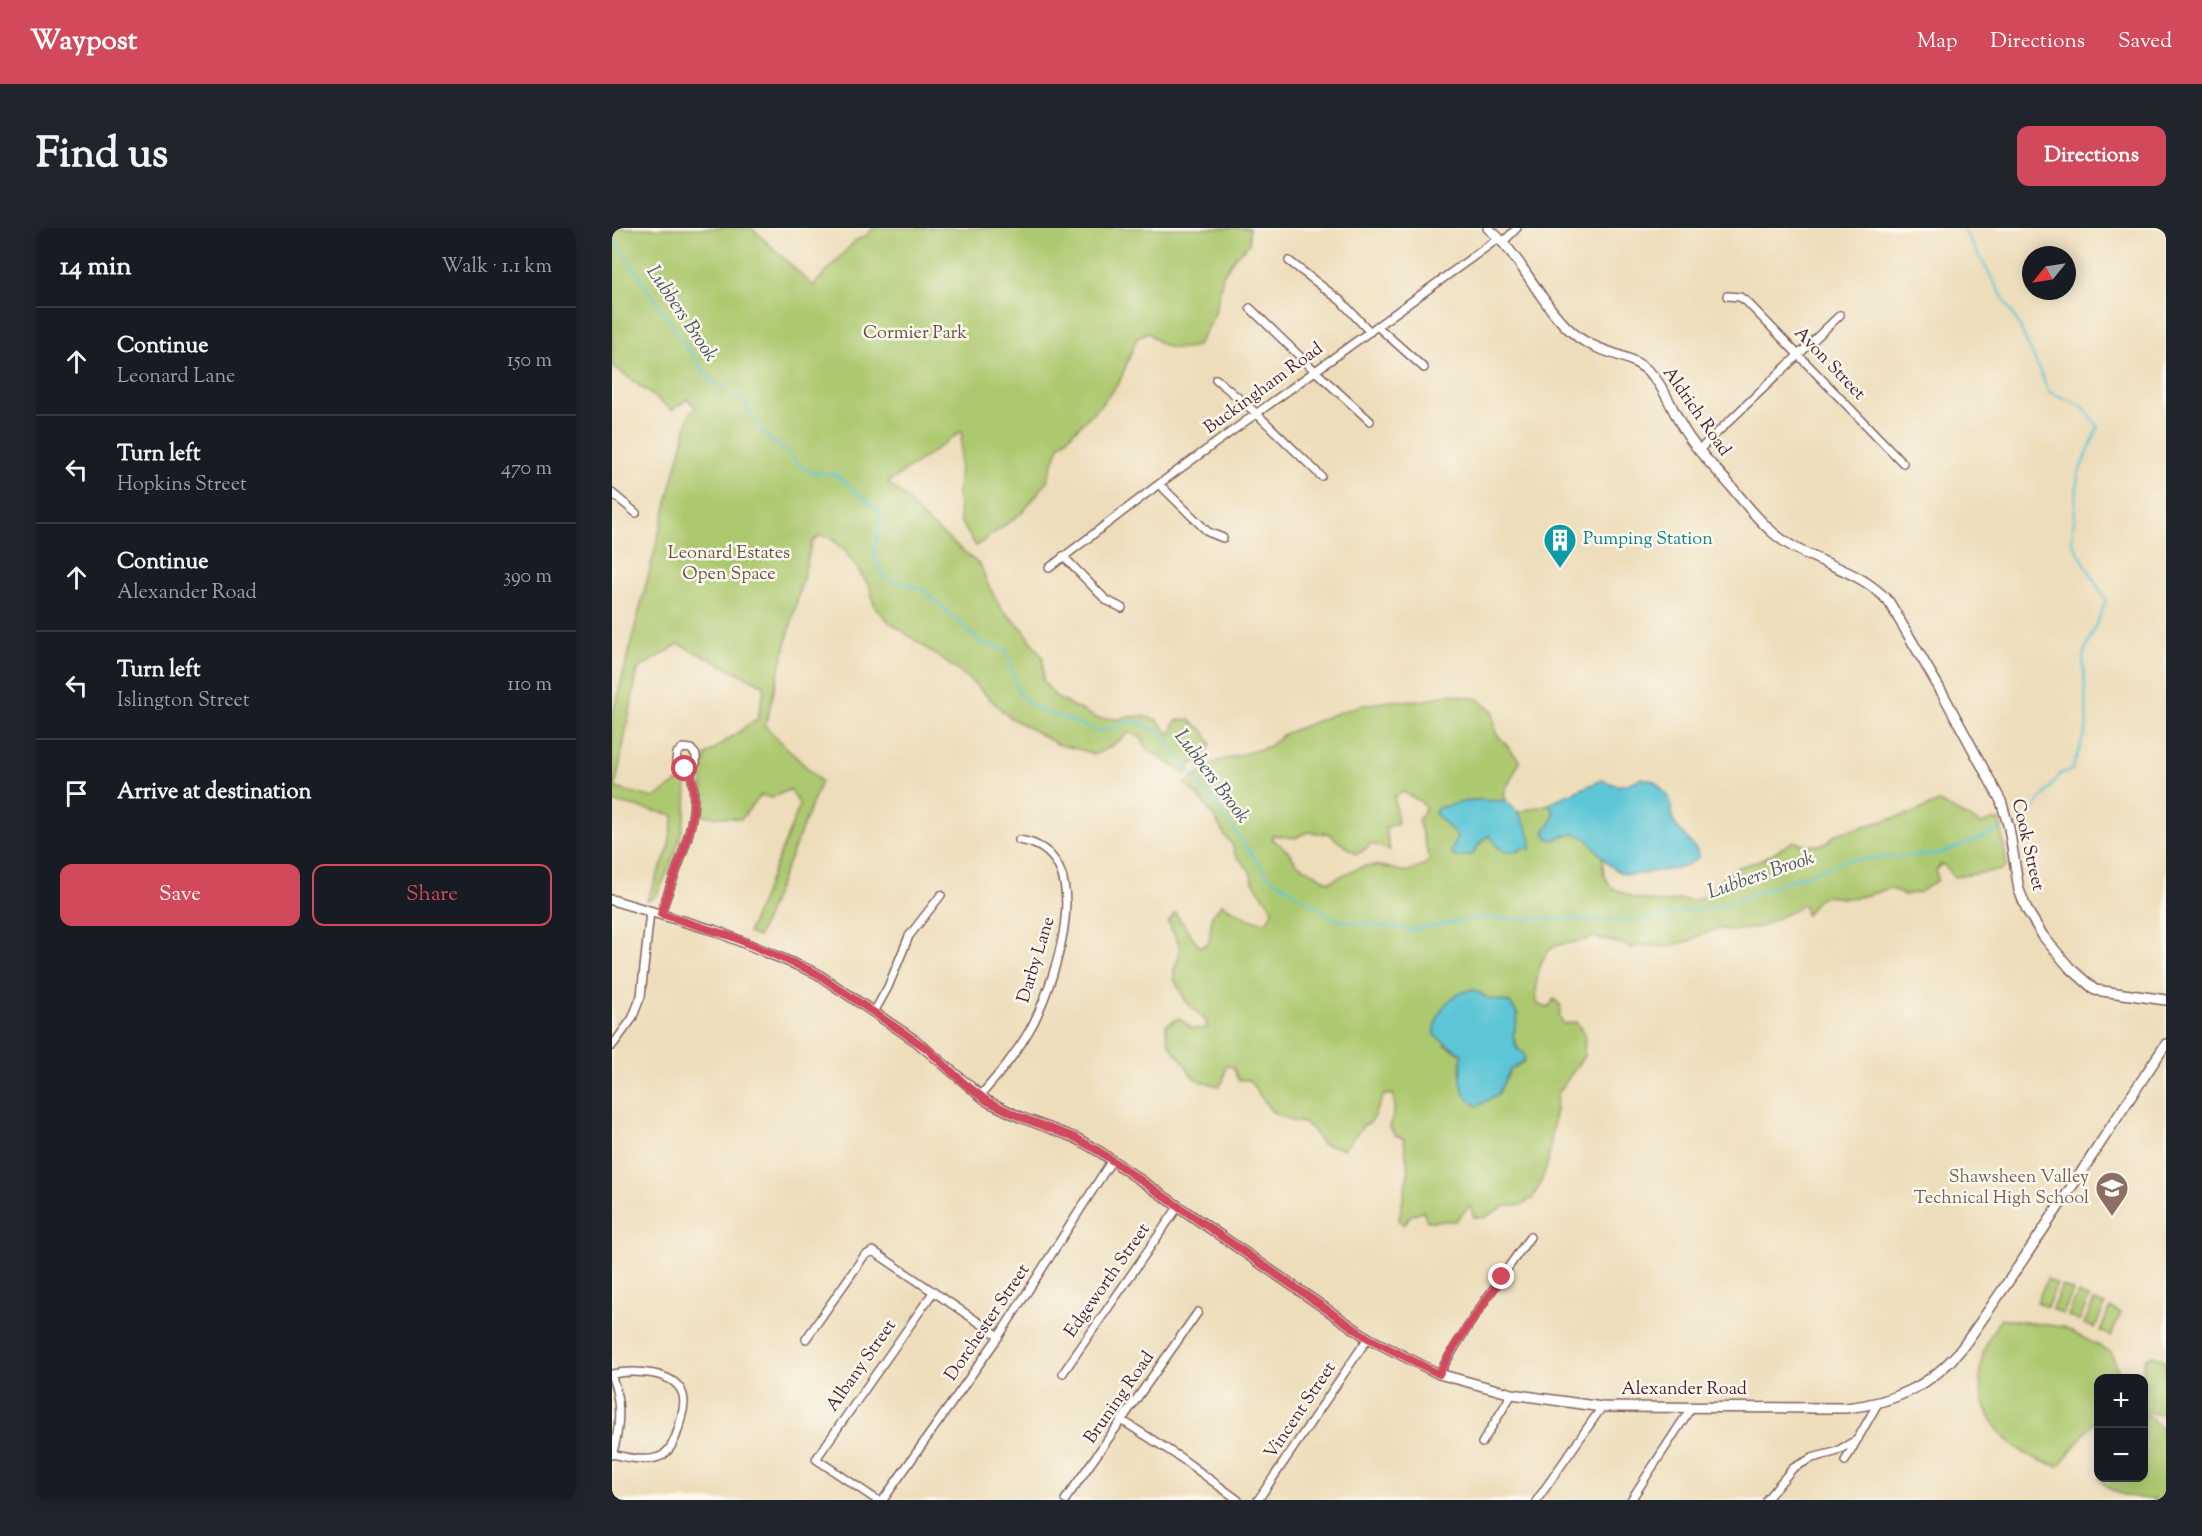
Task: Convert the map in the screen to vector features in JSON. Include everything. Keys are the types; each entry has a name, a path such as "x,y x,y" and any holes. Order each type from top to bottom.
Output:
{"street":[{"name":"Aldrich Road","path":"1488,228 1501,240 1558,317 1573,333 1591,345 1636,363 1654,377 1699,450 1777,537 1860,577 1879,591 1889,602"},
{"name":"Buckingham Road","path":"1049,568 1256,413 1517,228"},
{"path":"1289,261 1341,301 1370,332"},
{"name":"Avon Street","path":"1727,296 1745,300 1800,354 1903,463"},
{"path":"1250,308 1370,421"},
{"path":"1699,450 1840,315"},
{"path":"1377,326 1424,368"},
{"path":"1216,379 1256,413 1321,476"},
{"path":"1159,484 1207,531 1223,538"},
{"path":"612,493 636,513"},
{"path":"1063,556 1106,599 1122,608"},
{"name":"Cook Street","path":"1889,602 1944,696 2001,801 2009,828 2019,890 2043,936 2068,967 2095,990 2166,1000"},
{"path":"661,914 680,862 693,809 695,789 689,768"},
{"name":"Darby Lane","path":"980,1096 1018,1049 1034,1022 1050,978 1066,922 1067,903 1060,870 1041,847 1032,842 1019,840"},
{"path":"874,1012 909,936 941,895"},
{"name":"Alexander Road","path":"612,900 733,937 816,973 926,1048 980,1096 1012,1114 1057,1130 1092,1147 1368,1338 1439,1374 1512,1394 1602,1407 1826,1408 1878,1403 1894,1398 1926,1382 1953,1360 1962,1348 2067,1195 2118,1113 2166,1044"},
{"path":"612,1046 632,1019 641,996 650,912"},
{"name":"Dorchester Street","path":"883,1500 999,1336 1112,1160"},
{"name":"Edgeworth Street","path":"1063,1373 1178,1207"},
{"path":"1439,1374 1454,1347 1530,1237"},
{"path":"806,1339 864,1256 870,1251 877,1252 999,1336"},
{"name":"Albany Street","path":"877,1500 816,1459 933,1291"},
{"name":"Bruning Road","path":"1065,1500 1198,1312"},
{"name":"Vincent Street","path":"1258,1500 1368,1338"},
{"path":"636,1372 665,1378 681,1389 684,1400 676,1437 665,1454 655,1458 641,1459 612,1455 617,1438 619,1411 612,1376 636,1372"},
{"path":"1482,1443 1512,1394"},
{"path":"1845,1461 1878,1403"},
{"path":"1537,1500 1602,1407"},
{"path":"1631,1500 1691,1408"},
{"path":"1123,1421 1238,1500"},
{"path":"1766,1500 1792,1468 1812,1458 1835,1452 1858,1439"}],"green space":[{"path":"612,228 752,228 813,286 856,240 866,236 873,228 1249,228 1249,244 1235,257 1223,275 1215,313 1197,346 1170,348 1164,346 1148,332 1137,338 1119,383 1101,405 1059,446 1046,483 1022,513 976,546 960,521 958,496 962,431 888,483 906,498 922,517 981,566 986,581 1001,608 1023,629 1043,658 1043,681 1057,698 1096,718 1119,719 1142,716 1157,720 1170,735 1176,721 1188,719 1203,730 1211,744 1204,756 1192,763 1186,774 1147,749 1141,737 1129,733 1094,755 1057,744 1009,717 968,678 888,621 874,606 870,587 845,551 832,539 821,535 812,542 765,726 821,782 758,937 748,933 800,805 790,789 772,798 761,795 741,819 701,815 702,773 706,755 758,718 765,686 679,644 638,669 615,788 654,798 684,778 686,782 686,811 679,840 657,894 653,899 647,900 668,850 674,815 612,802 612,717 690,413 696,408 688,399 672,410 612,365"},
{"path":"1449,694 1478,699 1493,711 1496,733 1520,761 1504,793 1506,801 1472,800 1439,808 1435,813 1458,837 1451,851 1474,849 1490,835 1498,848 1526,828 1518,812 1550,804 1554,814 1547,827 1554,840 1563,835 1579,834 1588,838 1602,857 1604,875 1611,887 1634,898 1665,903 1679,899 1693,901 1710,893 1734,869 1763,859 1794,841 1806,846 1826,844 1836,834 1913,813 1939,802 1981,824 1992,820 2000,821 2007,866 2001,870 1954,877 1941,864 1936,871 1938,880 1920,892 1904,895 1890,888 1853,897 1825,896 1816,900 1806,915 1804,905 1760,927 1729,931 1720,928 1689,941 1664,947 1642,945 1631,948 1594,937 1554,947 1547,953 1539,968 1537,1004 1548,1008 1554,999 1561,1006 1559,1016 1563,1024 1576,1022 1585,1035 1584,1056 1558,1093 1548,1162 1540,1185 1532,1199 1521,1205 1504,1206 1484,1218 1474,1217 1470,1206 1455,1221 1427,1221 1423,1210 1410,1216 1404,1225 1399,1220 1409,1168 1404,1139 1395,1135 1390,1128 1395,1107 1393,1094 1384,1095 1371,1122 1364,1125 1344,1149 1322,1144 1312,1129 1303,1123 1272,1112 1249,1080 1238,1080 1233,1067 1226,1066 1223,1082 1219,1086 1192,1076 1171,1046 1167,1037 1166,1025 1179,1018 1193,1029 1208,1028 1205,1020 1187,1003 1174,979 1179,944 1168,922 1175,913 1200,947 1209,943 1212,915 1222,904 1249,919 1267,922 1273,909 1253,882 1250,871 1235,854 1232,844 1215,818 1185,784 1218,761 1268,747 1284,734 1337,713 1362,705 1426,700","holes":["1403,792 1420,801 1426,808 1418,820 1430,860 1413,870 1368,866 1353,870 1329,882 1296,863 1289,852 1272,839 1272,835 1296,838 1313,832 1330,834 1356,854 1371,844 1390,850 1385,828 1398,823 1394,797","1473,990 1487,998 1510,1003 1518,1015 1513,1037 1524,1061 1510,1070 1498,1094 1465,1094 1460,1072 1462,1054 1445,1045"]},
{"path":"2047,1279 2057,1284 2047,1307 2037,1302"},
{"path":"2062,1286 2073,1291 2063,1314 2052,1309"},
{"path":"2078,1293 2089,1298 2079,1321 2068,1316"},
{"path":"2094,1301 2105,1305 2095,1328 2084,1324"},
{"path":"2110,1308 2121,1313 2111,1336 2100,1331"},
{"path":"2001,1319 2062,1327 2111,1352 2118,1370 2116,1374 2094,1374 2094,1421 2059,1466 2035,1458 2014,1446 1998,1429 1986,1409 1981,1388 1981,1365 1987,1341"},
{"path":"2153,1355 2166,1361 2166,1413 2156,1414 2148,1411 2148,1374 2142,1374 2145,1359"},
{"path":"2148,1415 2166,1433 2166,1500 2129,1496 2102,1482 2148,1482"}],"water":[{"path":"1642,778 1654,781 1669,797 1674,823 1698,852 1699,857 1689,864 1671,870 1636,874 1622,873 1612,868 1585,838 1577,834 1554,840 1548,838 1544,832 1554,814 1550,804 1556,800 1602,780 1622,785"},
{"path":"1472,800 1506,801 1511,805 1527,829 1531,849 1523,848 1507,852 1499,848 1489,835 1480,842 1473,854 1453,856 1451,851 1458,837 1435,813 1438,808"},
{"path":"1474,990 1488,998 1510,1003 1518,1015 1513,1037 1517,1049 1524,1053 1524,1061 1510,1070 1498,1094 1478,1106 1466,1096 1461,1084 1462,1054 1435,1036 1437,1020 1445,1005 1458,995"}],"waterway":[{"name":"Lubbers Brook","path":"1963,228 2019,325 2049,392 2083,406 2098,427 2078,475 2072,541 2106,601 2083,655 2087,727 2072,770 2061,773 2023,823 2014,826"},
{"name":"Lubbers Brook","path":"612,236 709,379 743,400 763,432 808,472 835,474 881,513 874,556 884,577 924,590 980,642 1007,650 1019,695 1037,709 1098,731 1135,721 1161,732 1268,876 1337,920 1411,930 1478,918 1640,920 1721,906 1847,860 1939,854 2003,829"}],"place":[{"name":"Pumping Station","path":"1560,569"},
{"name":"Shawsheen Valley Technical High School","path":"2112,1217"}],"route":[{"path":"685,769 689,768 692,776 695,789 694,802 680,862 661,914 733,937 816,973 926,1048 987,1101 1020,1117 1076,1138 1100,1152 1368,1338 1439,1374 1454,1347 1502,1277"}],"park label":[{"name":"Cormier Park","path":"915,334"},
{"name":"Leonard Estates Open Space","path":"729,564"}]}
